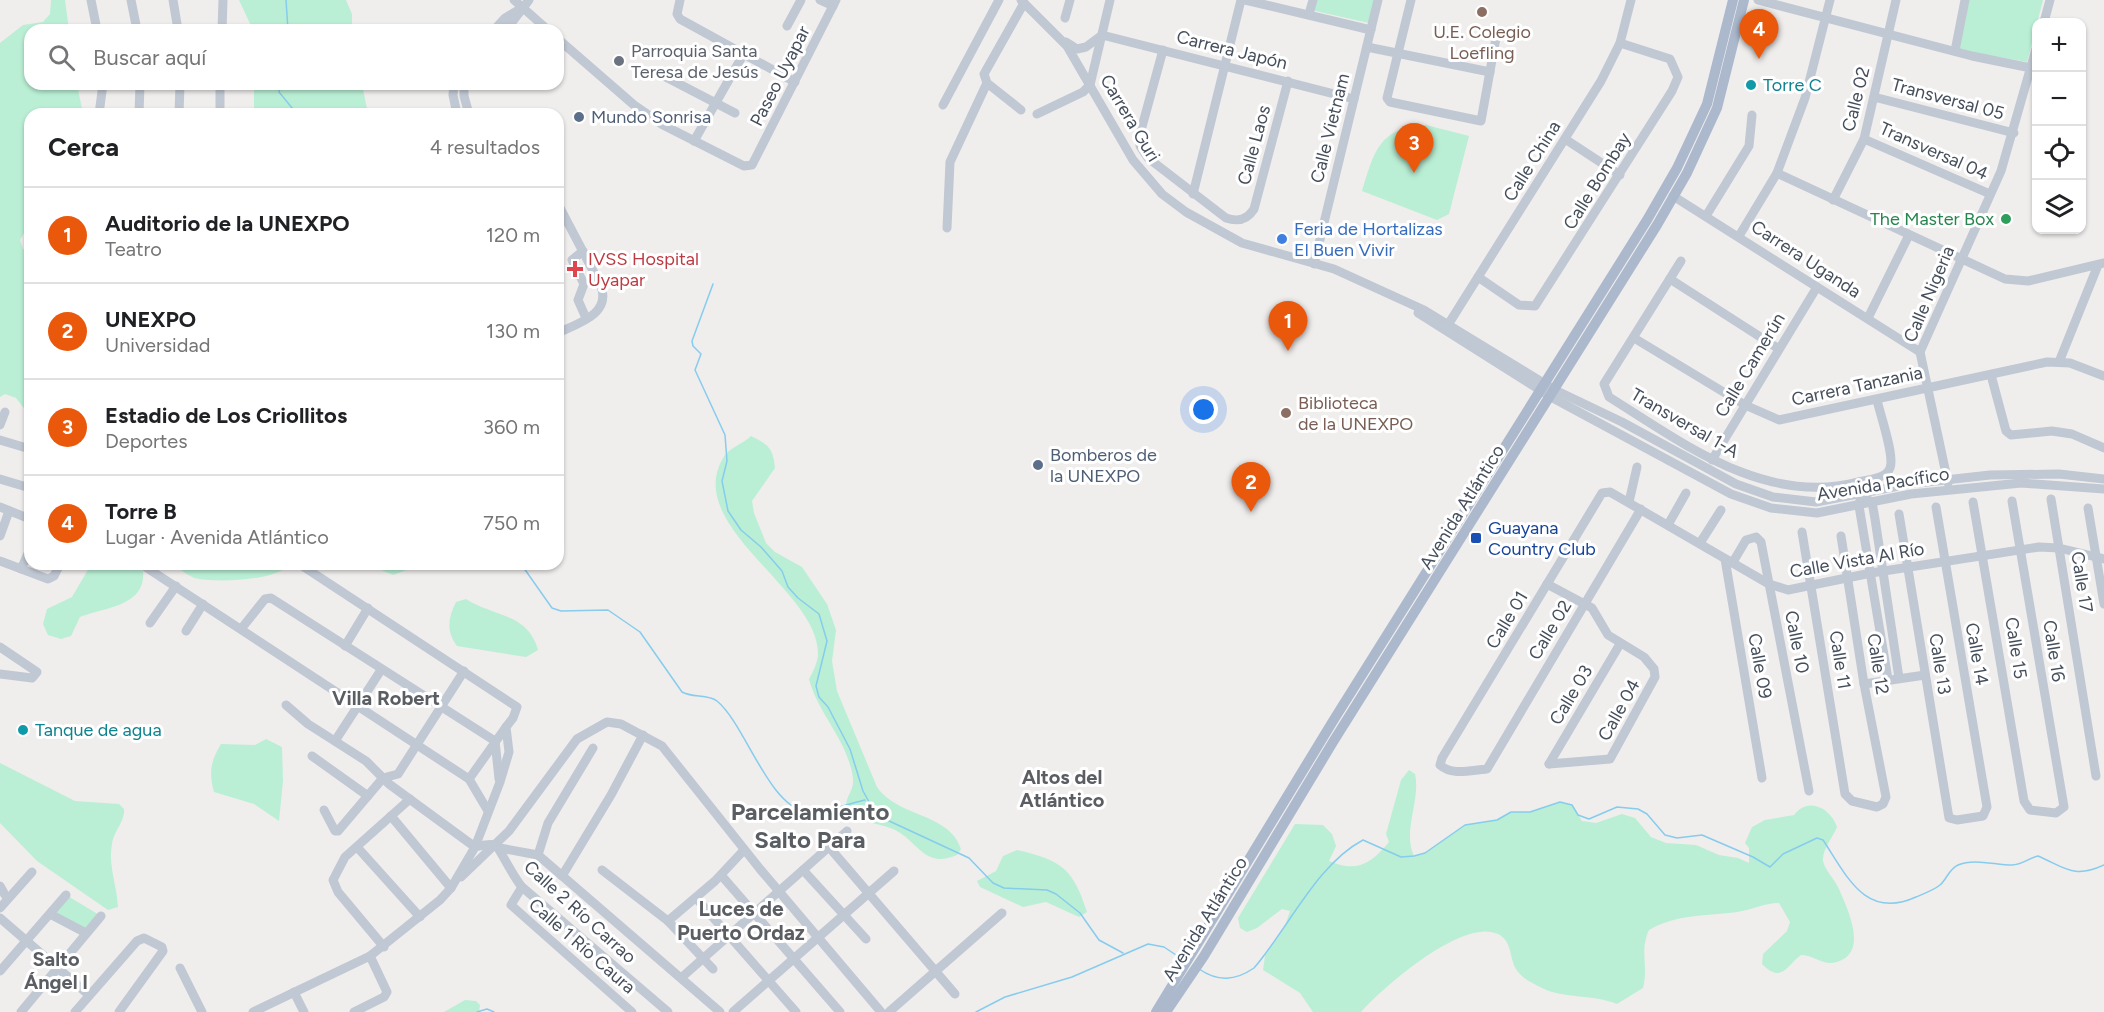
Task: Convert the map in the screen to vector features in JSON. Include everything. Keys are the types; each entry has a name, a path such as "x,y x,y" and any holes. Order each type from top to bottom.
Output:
{"main road":[{"name":"Avenida Atlántico","path":"1548,391 1677,168 1707,104 1733,0"},
{"name":"Avenida Atlántico","path":"1156,1012 1183,978 1333,742 1548,391 1673,196 1718,108 1744,0"},
{"name":"Avenida Atlántico","path":"1167,1012 1183,978"}],"street":[{"path":"91,0 96,24"},
{"path":"131,0 136,24"},
{"path":"172,0 177,24"},
{"path":"222,24 223,0"},
{"path":"514,0 541,24"},
{"path":"510,24 530,0"},
{"path":"680,0 677,14 680,20 795,82"},
{"path":"787,26 801,0"},
{"path":"820,0 835,3"},
{"path":"944,105 999,0"},
{"path":"1065,18 1070,0"},
{"path":"1037,114 1083,92 1090,86 1110,0"},
{"path":"1163,50 1140,134 1140,146 1148,158 1193,194 1243,0 1371,30"},
{"path":"1309,14 1313,0"},
{"name":"Calle Vietnam","path":"1314,264 1378,0"},
{"path":"1411,0 1388,101 1479,122 1483,119 1496,38"},
{"name":"Calle China","path":"1446,327 1601,81 1620,42 1631,0"},
{"path":"1758,0 1955,51 2031,68"},
{"path":"1738,236 1777,173 1805,98 1830,0"},
{"name":"Calle 02","path":"1833,200 1864,139 1896,0"},
{"path":"1955,51 1965,0"},
{"path":"2045,18 2050,0"},
{"path":"1021,110 987,83 984,74 1022,1"},
{"name":"Carrera Guri","path":"1022,1 1062,40 1116,135 1147,178 1162,194 1186,212 1233,239 1334,269 1396,298 1548,391"},
{"name":"Paseo Uyapar","path":"694,141 744,166 752,165 835,3"},
{"path":"500,24 522,8"},
{"path":"1062,40 1077,49 1086,47 1102,35"},
{"name":"Carrera Japón","path":"1102,35 1354,99"},
{"name":"Calle Bombay","path":"1478,277 1520,304 1535,306 1672,92 1678,77 1670,59 1620,42"},
{"path":"564,44 634,105 694,141 743,55"},
{"path":"1367,47 1490,72"},
{"name":"Calle Nigeria","path":"1949,489 1920,352 1990,194 2014,133 2032,65"},
{"path":"658,73 735,113"},
{"name":"Calle Laos","path":"1193,194 1226,218 1236,221 1250,216 1254,209 1288,81"},
{"path":"947,228 950,162 987,83"},
{"path":"100,108 102,90"},
{"path":"139,108 140,90"},
{"path":"178,108 180,90"},
{"path":"220,90 220,108"},
{"path":"454,90 455,108"},
{"path":"464,90 467,108"},
{"name":"Transversal 05","path":"1874,97 2014,133"},
{"path":"1706,216 1749,146 1752,116"},
{"path":"1565,139 1620,175"},
{"name":"Transversal 04","path":"1864,139 1990,194"},
{"path":"1777,173 1961,260 2017,281 2101,264"},
{"name":"Carrera Uganda","path":"1673,196 1920,352"},
{"path":"564,215 601,286 604,299 601,309 564,330"},
{"path":"1868,318 1909,235"},
{"path":"583,251 572,260 584,284 578,300 586,318"},
{"path":"1634,338 1680,261"},
{"path":"2059,362 2101,264"},
{"path":"1670,279 1779,349"},
{"name":"Calle Camerún","path":"1712,460 1817,287"},
{"name":"Carrera Tanzania","path":"1634,338 1745,405 1779,420 2059,362 2104,376"},
{"name":"Transversal 1-A","path":"1634,338 1604,384 1609,397 1712,460 1741,474 1806,487 1850,484 1881,476 1891,467 1877,400"},
{"path":"1991,375 2006,431 2011,435 2052,431 2072,434 2104,448"},
{"name":"Avenida Pacífico","path":"1548,391 1645,434 1736,484 1773,497 1816,502 1947,479 2020,473 2104,479"},
{"name":"Avenida Pacífico","path":"1548,391 1731,494 1761,505 1796,512 1817,513 1949,489 2021,483 2104,489"},
{"path":"0,424 5,412"},
{"path":"1643,446 1645,434"},
{"path":"0,441 24,447"},
{"path":"1629,502 1637,467"},
{"path":"0,479 24,486"},
{"name":"Calle Vista Al Río","path":"1602,493 1610,492 1669,523 1769,584 1788,590 1871,573 2021,550 2060,548 2100,558"},
{"name":"Calle 01","path":"1487,769 1450,772 1440,765 1602,493"},
{"path":"1669,523 1686,493"},
{"path":"1888,679 1858,506 1861,494 1872,502 1899,678"},
{"name":"Calle 17","path":"2051,500 2096,776"},
{"name":"Calle 16","path":"2012,501 2064,807 2056,813 2030,810 2024,801"},
{"name":"Calle 15","path":"1973,502 2024,801"},
{"name":"Calle 14","path":"1936,507 1988,807 1983,816 1957,820 1949,818"},
{"path":"2088,508 2100,558 2104,604"},
{"path":"0,536 4,509 24,517"},
{"name":"Calle 02","path":"1487,769 1641,509"},
{"path":"1700,543 1721,510"},
{"name":"Calle 13","path":"1899,514 1949,818"},
{"name":"Calle 11","path":"1802,532 1845,794 1852,801 1877,807 1883,804 1886,797"},
{"name":"Calle 12","path":"1841,536 1864,684 1886,797"},
{"name":"Calle 10","path":"1729,560 1746,540 1756,537 1764,546 1769,584 1809,791"},
{"name":"Calle 09","path":"1729,560 1762,778"},
{"path":"0,561 24,570"},
{"path":"21,569 24,562"},
{"path":"24,570 51,578 56,570"},
{"path":"162,570 176,586 469,779 488,811"},
{"path":"309,570 517,707 513,718 469,779"},
{"path":"1547,584 1592,608 1608,635 1620,644"},
{"path":"150,623 176,586"},
{"path":"240,629 266,599 271,598 495,741"},
{"path":"186,631 203,604"},
{"path":"345,646 368,608"},
{"name":"Calle 04","path":"1610,759 1655,677 1654,669 1644,657 1620,644"},
{"name":"Calle 03","path":"1610,759 1550,764 1620,644"},
{"path":"0,647 37,672 32,678 0,674"},
{"path":"334,741 381,670"},
{"path":"324,810 336,832 383,778 396,776 464,671"},
{"path":"1864,684 1924,675"},
{"path":"286,705 300,718 366,762 383,778 474,847 497,846 538,855 720,1012"},
{"path":"254,1012 384,947 497,846 577,739 607,722 621,724 662,746 744,850 881,1012"},
{"path":"454,884 474,847 500,782 509,752 506,727"},
{"path":"562,876 612,795 643,735"},
{"path":"495,741 500,782"},
{"path":"538,855 548,823 593,748"},
{"path":"312,756 368,796"},
{"path":"384,947 333,883 339,865 410,799"},
{"path":"392,816 454,884"},
{"path":"681,978 847,831"},
{"name":"Calle 2 Río Carrao","path":"497,846 507,869 522,887 668,1012"},
{"path":"357,847 420,917"},
{"path":"829,847 955,994"},
{"path":"668,921 721,875 744,850"},
{"path":"602,870 668,921 713,969"},
{"path":"803,870 866,939"},
{"path":"733,1012 894,871"},
{"path":"0,908 32,872"},
{"path":"721,875 840,1012"},
{"name":"Calle 1 Río Caura","path":"522,887 511,905 632,1012"},
{"path":"0,971 66,895"},
{"path":"696,898 796,1012"},
{"path":"889,1012 1002,913"},
{"path":"50,914 86,933"},
{"path":"21,1012 101,916"},
{"path":"0,918 89,995"},
{"path":"75,1012 136,940 144,938 162,947 163,951 119,1012"},
{"path":"354,1012 384,997 387,988 370,956"},
{"path":"180,968 202,1012"},
{"path":"294,992 304,1012"},
{"path":"650,1012 657,1003"}],"green space":[{"path":"51,0 65,0 68,24 30,24 43,22 50,14"},
{"path":"239,0 346,0 352,14 352,24 250,24"},
{"path":"1314,0 1378,0 1373,24 1311,10"},
{"path":"1969,0 2043,0 2038,18 2032,18 2032,43 2027,62 1959,50"},
{"path":"23,25 24,90 78,90 82,108 24,108 24,233 20,240 24,249 24,408 16,398 5,394 0,397 0,43"},
{"path":"254,90 363,90 367,108 254,108"},
{"path":"1426,125 1469,136 1449,214 1437,220 1362,191 1375,154 1388,136 1410,127"},
{"path":"751,436 769,448 775,468 752,501 754,513 766,543 775,552 802,567 827,604 836,630 832,661 837,691 877,787 897,804 946,828 955,837 961,849 957,855 937,859 929,856 895,830 862,819 846,806 853,783 850,766 840,740 819,704 809,679 818,653 812,629 797,604 734,531 720,506 716,481 725,455"},
{"path":"88,570 143,571 142,583 138,592 131,598 112,607 80,617 71,636 61,639 48,635 43,624 47,609 72,597"},
{"path":"181,570 283,570 245,579 203,580 194,578"},
{"path":"381,570 407,570 393,575"},
{"path":"466,599 518,622 533,638 538,650 526,657 457,646 451,635 450,619 456,602"},
{"path":"266,739 282,747 283,781 279,821 254,804 214,792 212,785 213,762 221,744 255,745"},
{"path":"0,763 75,801 119,804 124,809 123,818 113,839 111,852 118,907 108,910 37,861 0,823"},
{"path":"1409,770 1415,774 1416,784 1410,836 1414,856 1425,853 1465,825 1496,820 1511,812 1530,812 1560,802 1572,805 1582,821 1596,823 1622,814 1635,818 1651,837 1666,843 1696,845 1719,855 1738,858 1749,863 1749,848 1745,843 1752,827 1765,820 1794,815 1806,806 1818,807 1830,814 1837,827 1826,848 1823,861 1839,889 1851,920 1854,942 1851,952 1844,959 1832,963 1801,955 1783,971 1774,973 1762,964 1763,954 1787,931 1790,922 1779,903 1737,912 1681,918 1649,930 1644,952 1643,988 1617,1004 1560,994 1542,988 1521,975 1513,963 1509,947 1503,937 1483,931 1445,945 1424,958 1386,987 1361,1012 1313,1012 1300,993 1263,970 1265,956 1284,929 1290,911 1282,909 1257,928 1247,932 1240,928 1238,918 1295,824 1323,825 1332,834 1336,846 1329,861 1339,865 1355,866 1376,856 1389,842 1386,834 1401,780"},
{"path":"1017,850 1045,858 1063,868 1076,885 1087,912 1079,917 1046,902 1023,907 980,887 977,881 996,871 1003,856"},
{"path":"66,895 101,916 86,933 50,914"},
{"path":"465,1000 476,1001 480,1005 479,1012 444,1012"}],"waterway":[{"path":"286,0 288,24"},
{"path":"279,90 292,108"},
{"path":"713,284 692,341 693,346 701,354 695,370 725,435 727,461 722,481 728,511 741,530 761,547 782,571 788,587 819,614 827,641 816,686 819,697 828,707 850,749 863,791 873,809 887,820 969,858 993,883 1004,888 1047,890 1056,894 1080,913 1099,940 1123,953"},
{"path":"525,570 552,608 561,611 608,610 640,632 682,692 713,699 727,712 769,780 792,806 812,812 865,800"},
{"path":"1199,969 1213,976 1226,978 1240,975 1254,968 1317,881 1346,851 1363,840 1401,857 1414,856 1425,853 1465,825 1497,820 1511,812 1530,812 1560,802 1572,805 1578,815 1589,819 1617,807 1638,809 1647,814 1665,835 1677,838 1702,835 1753,857 1770,867 1783,854 1817,838 1823,840 1859,891 1870,899 1883,903 1898,903 1932,890 1938,887 1955,867 1964,863 2016,865 2038,856 2063,868 2077,871 2104,865"},
{"path":"976,1012 1005,997 1072,977 1148,944 1164,947 1182,959"},
{"path":"477,1012 487,1009 494,1012"}],"place":[{"name":"U.E. Colegio Loefling","path":"1482,12"},
{"name":"Torre B","path":"1759,59"},
{"name":"Parroquia Santa Teresa de Jesús","path":"619,61"},
{"name":"Torre C","path":"1751,85"},
{"name":"Mundo Sonrisa","path":"579,117"},
{"name":"Estadio de Los Criollitos","path":"1414,173"},
{"name":"The Master Box","path":"2006,219"},
{"name":"Feria de Hortalizas El Buen Vivir","path":"1282,239"},
{"name":"IVSS Hospital Uyapar","path":"575,269"},
{"name":"Auditorio de la UNEXPO","path":"1288,351"},
{"name":"Biblioteca de la UNEXPO","path":"1286,413"},
{"name":"Bomberos de la UNEXPO","path":"1038,465"},
{"name":"UNEXPO","path":"1251,512"},
{"name":"Guayana Country Club","path":"1476,538"},
{"name":"Tanque de agua","path":"23,730"}],"district":[{"name":"Villa Robert","path":"386,698"},
{"name":"Altos del Atlántico","path":"1062,788"},
{"name":"Parcelamiento Salto Para","path":"810,826"},
{"name":"Luces de Puerto Ordaz","path":"741,921"},
{"name":"Salto Ángel I","path":"56,970"}]}
